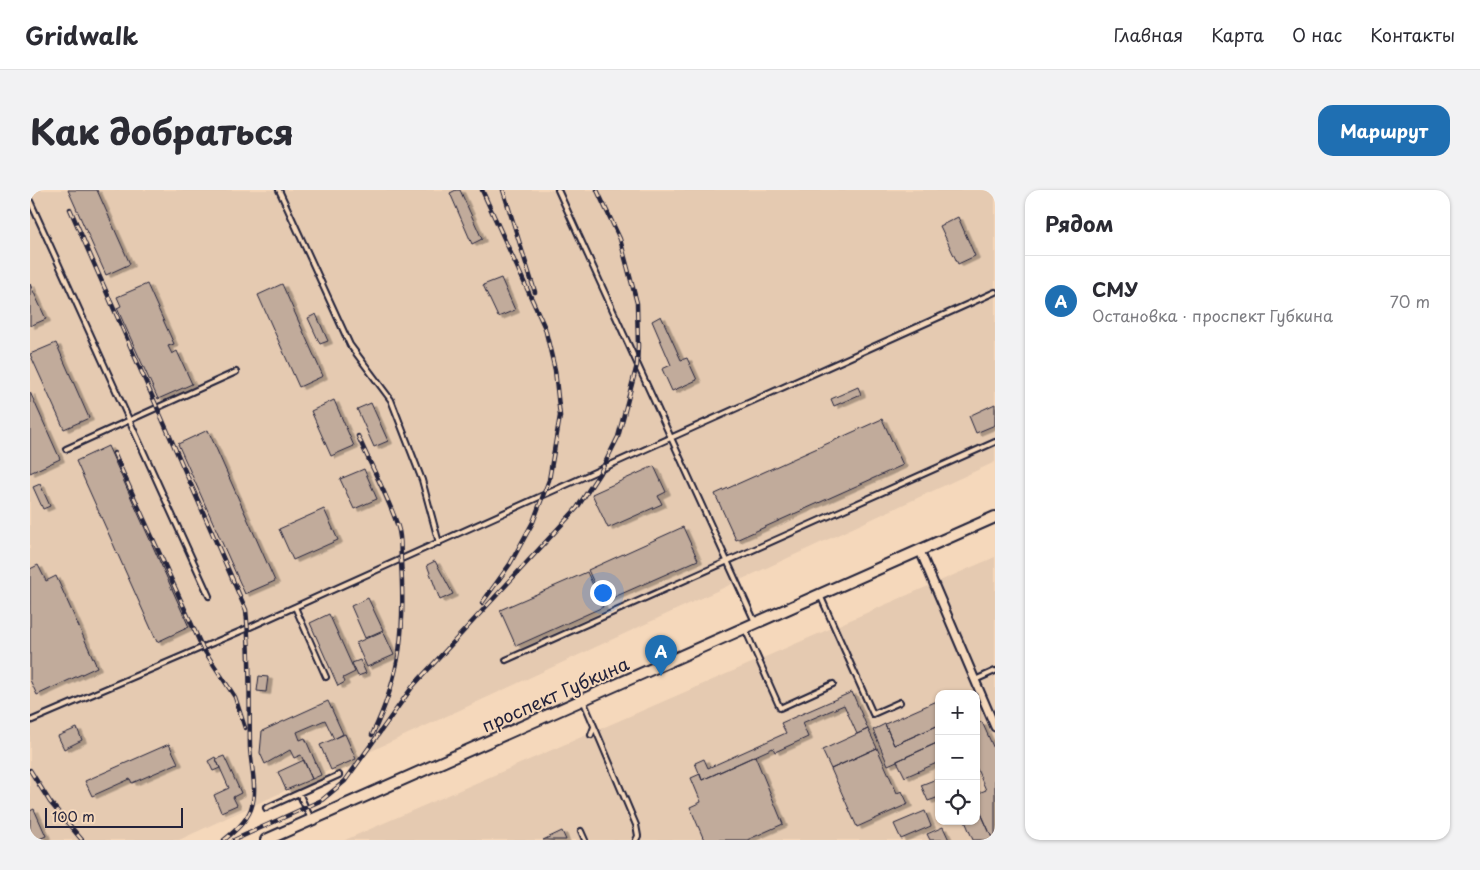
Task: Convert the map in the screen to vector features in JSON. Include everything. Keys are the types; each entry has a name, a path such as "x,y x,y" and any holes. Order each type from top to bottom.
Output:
{"main road":[{"name":"проспект Губкина","path":"266,840 995,517"}],"street":[{"path":"920,551 995,727"}],"lane":[{"path":"279,190 350,345 391,400 422,480 439,543"},
{"path":"558,190 756,624"},
{"path":"30,201 209,596"},
{"path":"30,721 295,608 995,292"},
{"path":"66,449 236,372"},
{"path":"506,660 995,442"},
{"path":"820,595 873,714 900,702"},
{"path":"295,608 326,677"},
{"path":"745,629 780,708 833,684"},
{"path":"975,680 995,671"},
{"path":"583,700 636,825 638,836 636,840"},
{"path":"591,735 594,727"},
{"path":"266,808 339,775"},
{"path":"299,793 311,820"},
{"path":"581,831 585,840"}],"shaded area":[{"path":"30,190 995,190 995,462 179,840 30,840"},
{"path":"995,557 995,840 345,840"}],"building":[{"path":"68,190 97,190 130,264 106,275"},
{"path":"460,190 482,239 472,244 450,193"},
{"path":"958,217 975,256 958,264 940,226"},
{"path":"501,278 515,310 498,317 483,285"},
{"path":"30,284 46,319 30,326"},
{"path":"147,284 174,344 168,346 172,354 177,351 192,384 158,399 117,308 121,306 117,297"},
{"path":"282,284 323,376 299,387 258,295"},
{"path":"316,314 328,341 320,344 308,318"},
{"path":"661,316 681,360 687,358 697,380 672,391 662,369 671,365 652,321"},
{"path":"56,343 89,418 64,429 30,354"},
{"path":"858,387 861,394 834,406 831,399"},
{"path":"30,392 60,459 30,473"},
{"path":"334,400 354,446 331,456 311,411"},
{"path":"371,403 388,441 374,447 357,409"},
{"path":"995,404 995,425 976,433 969,416"},
{"path":"882,419 903,465 736,540 715,494"},
{"path":"208,430 275,581 245,594 178,444"},
{"path":"108,446 189,627 157,642 76,461"},
{"path":"654,466 666,492 658,496 662,504 608,528 592,494"},
{"path":"364,469 377,499 354,509 340,479"},
{"path":"40,484 50,506 43,509 33,487"},
{"path":"324,509 338,540 293,560 279,529"},
{"path":"683,527 698,560 603,602 588,570"},
{"path":"435,561 453,594 440,600 427,565"},
{"path":"38,565 46,581 56,576 97,667 37,695 30,680 30,569"},
{"path":"587,572 603,607 516,646 500,610"},
{"path":"368,598 383,630 365,638 351,606"},
{"path":"329,614 355,672 343,678 345,682 338,686 310,623"},
{"path":"383,631 394,655 367,667 356,643"},
{"path":"360,660 366,673 358,676 352,663"},
{"path":"259,676 268,677 266,692 257,691"},
{"path":"852,692 868,729 857,734 844,705 802,723 808,737 775,752 773,748 702,780 695,763 704,759 708,768 786,733 781,723"},
{"path":"328,701 343,734 334,739 325,720 297,732 300,740 305,738 321,775 312,779 301,755 294,758 290,750 265,764 260,753 262,731"},
{"path":"935,702 935,727 894,745 885,724"},
{"path":"980,722 982,722 995,751 995,840 993,840 980,811 980,792 986,790 980,776"},
{"path":"885,724 894,745 935,727 935,744 888,765 873,730"},
{"path":"77,728 82,740 64,749 58,736"},
{"path":"868,729 877,748 831,769 822,750"},
{"path":"345,734 356,759 331,770 320,745"},
{"path":"169,744 178,763 132,783 130,779 92,796 85,781"},
{"path":"935,744 935,764 905,777 897,761"},
{"path":"877,748 897,793 902,791 908,804 857,827 831,769"},
{"path":"224,756 241,793 233,797 237,805 221,812 214,795 229,788 216,759"},
{"path":"755,756 783,824 747,840 704,840 690,807 701,802 691,778 700,774 702,780"},
{"path":"215,757 220,768 213,771 208,761"},
{"path":"304,760 312,779 286,790 278,772"},
{"path":"935,780 935,798 928,801 921,785"},
{"path":"34,809 46,836 37,840 30,840 30,811"},
{"path":"925,811 931,826 901,839 894,824"},
{"path":"980,811 993,840 973,840 967,825 980,825"},
{"path":"943,827 949,840 930,840 927,834"},
{"path":"562,831 566,840 543,840"}],"railway":[{"path":"482,190 545,328 555,370 560,416 549,480 533,522 510,564 482,603"},
{"path":"503,190 535,292"},
{"path":"234,840 322,800 345,781 413,686 577,508 601,471 618,437 637,365 638,346 637,303 620,239 597,190"},
{"path":"70,209 246,610 249,661 250,748 254,794 251,809 246,818 224,840"},
{"path":"358,436 389,504 398,527 400,540 402,608 399,650 390,691 372,735"},
{"path":"114,453 202,647 235,697 245,728"},
{"path":"30,770 50,802 82,840"}],"place":[{"name":"СМУ","path":"661,676"}]}
